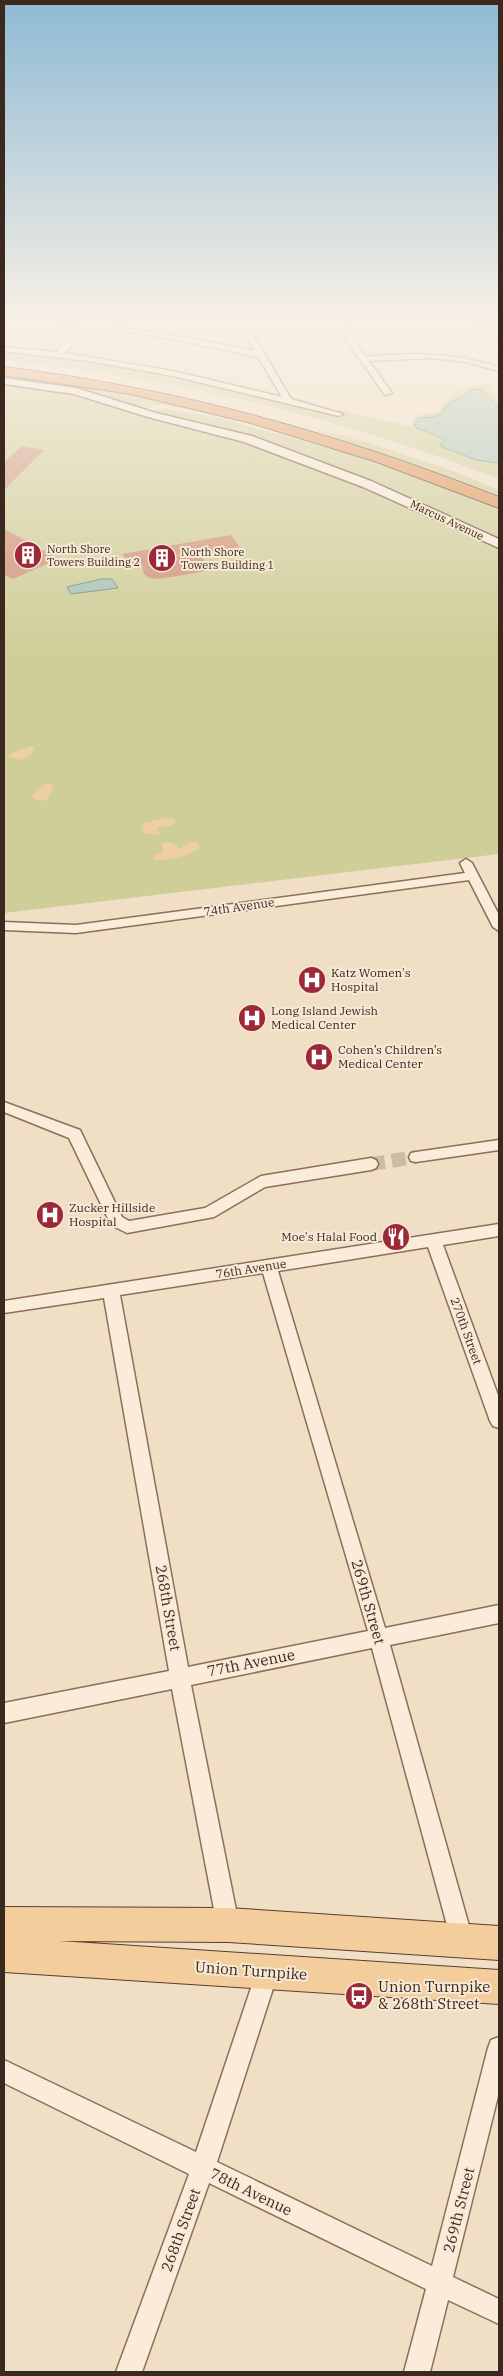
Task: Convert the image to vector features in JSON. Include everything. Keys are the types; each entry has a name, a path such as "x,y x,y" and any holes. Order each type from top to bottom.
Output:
{"highway":[{"path":"285,434 430,476"},
{"path":"304,434 365,452 499,503"},
{"path":"353,434 419,455"}],"main road":[{"name":"Marcus Avenue","path":"223,434 258,443 380,490 499,544"},
{"path":"4,1924 228,1925 499,1943"},
{"name":"Union Turnpike","path":"4,1955 499,1987"}],"street":[{"path":"466,863 499,927"},
{"name":"74th Avenue","path":"4,926 76,929 473,876"},
{"path":"4,1106 75,1134 116,1221 127,1227 209,1213 261,1182 371,1164"},
{"path":"416,1157 499,1145"},
{"name":"76th Avenue","path":"4,1308 499,1230"},
{"name":"270th Street","path":"434,1241 499,1421"},
{"name":"269th Street","path":"269,1266 379,1638 462,1940"},
{"name":"268th Street","path":"111,1291 180,1678 228,1925"},
{"name":"77th Avenue","path":"4,1713 499,1614"},
{"name":"268th Street","path":"129,2372 203,2168 267,1973"},
{"name":"269th Street","path":"417,2372 499,2048"},
{"name":"78th Avenue","path":"4,2071 499,2312"}],"shaded area":[{"path":"4,434 229,434 425,509 499,544 499,854 4,913"},
{"path":"237,434 277,434 346,453 489,504 499,509 499,539 339,469 257,439"},
{"path":"327,434 342,435 456,472 499,490 499,495"},
{"path":"368,434 499,434 499,479 439,457"},
{"path":"431,434 498,434 499,463 476,460 440,446 444,439"},
{"path":"101,579 112,579 118,588 71,594 67,587"}],"sand":[{"path":"32,746 35,749 30,755 21,760 7,757 13,752"},
{"path":"46,784 54,786 47,800 40,801 32,798 34,793"},
{"path":"166,818 174,819 175,823 171,826 158,827 157,829 160,834 158,835 143,833 141,829 144,823"},
{"path":"167,842 175,844 179,849 192,842 198,843 200,847 192,853 178,857 164,860 153,859 155,855 164,852 161,845"}],"building":[{"path":"22,446 44,450 4,490 4,462"},
{"name":"North Shore Towers Building 2","path":"4,529 58,559 13,579 4,575"},
{"name":"North Shore Towers Building 1","path":"231,535 240,547 199,553 211,570 184,575 158,579 149,578 144,574 142,565 131,566 122,554"}],"tunnel":[{"path":"371,1164 416,1157"}],"place":[{"name":"North Shore Towers Building 2","path":"28,555"},
{"name":"North Shore Towers Building 1","path":"162,558"},
{"name":"Katz Women's Hospital","path":"312,980"},
{"name":"Long Island Jewish Medical Center","path":"252,1018"},
{"name":"Cohen’s Children’s Medical Center","path":"319,1057"},
{"name":"Zucker Hillside Hospital","path":"50,1215"},
{"name":"Moe's Halal Food","path":"396,1237"},
{"name":"Union Turnpike & 268th Street","path":"359,1996"}]}
